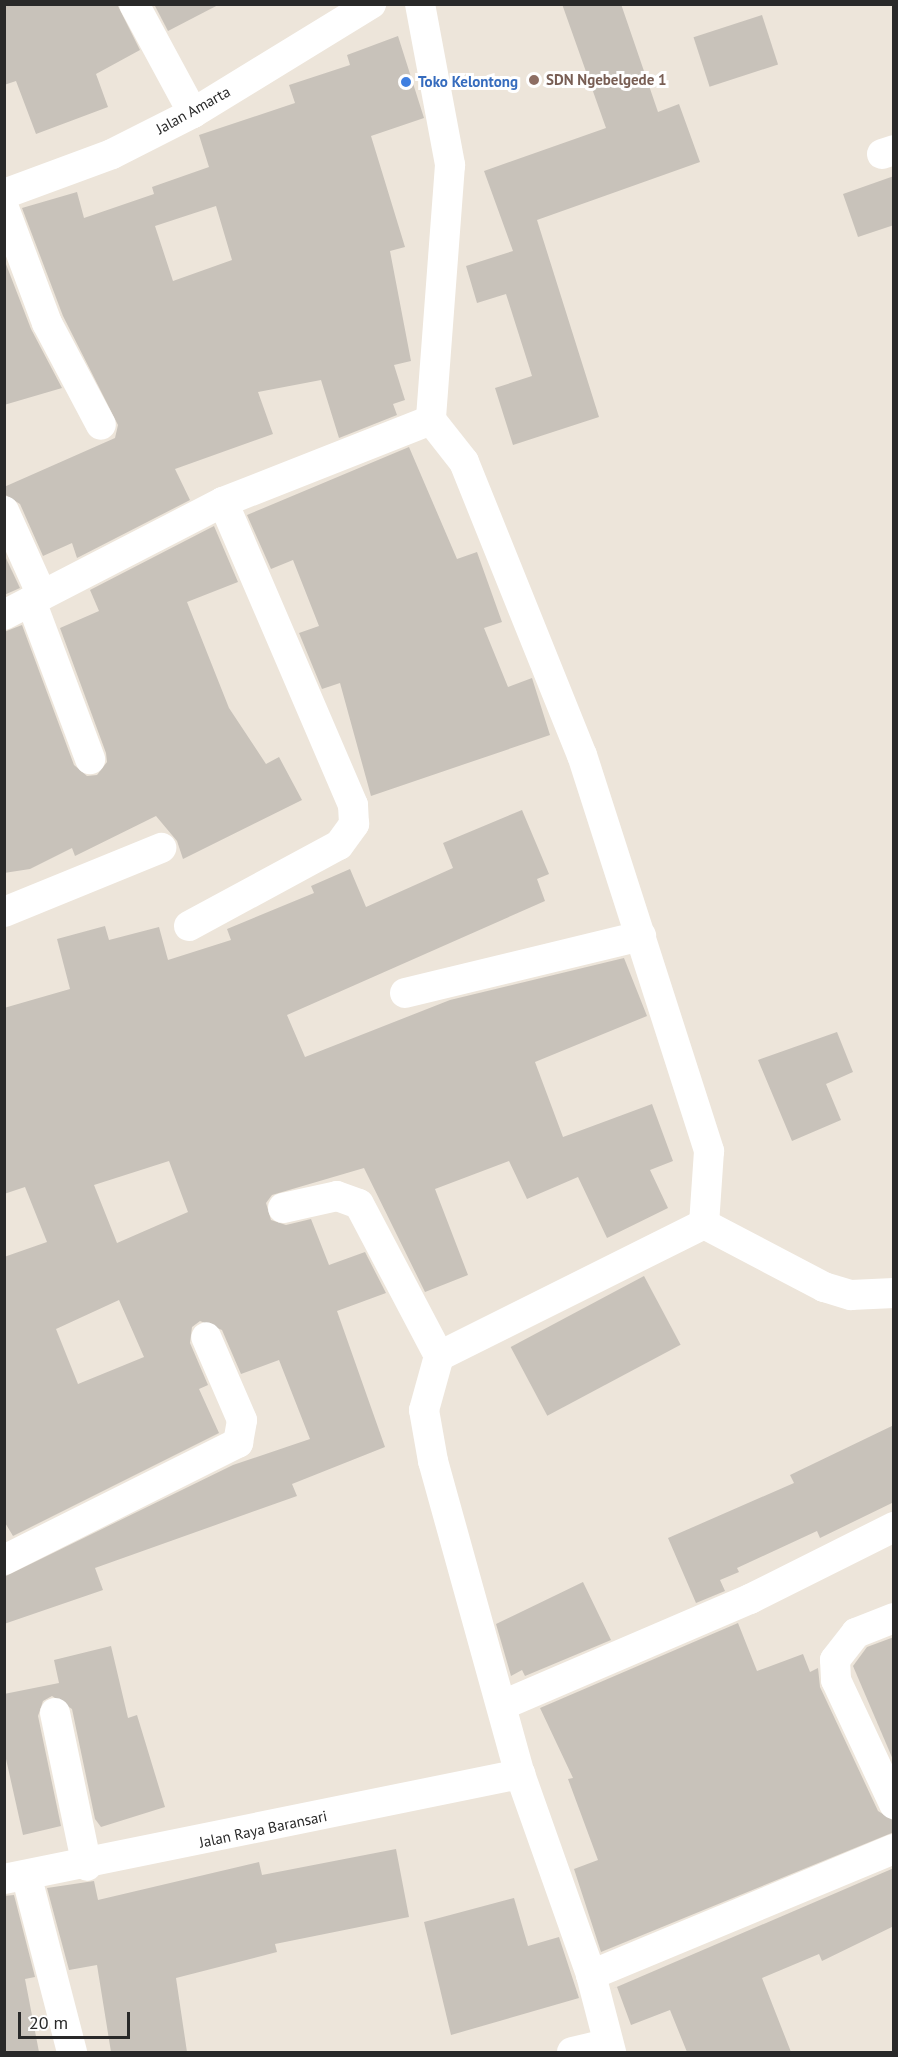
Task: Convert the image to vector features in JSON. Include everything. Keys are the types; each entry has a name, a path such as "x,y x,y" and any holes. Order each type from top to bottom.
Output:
{"street":[{"path":"135,4 193,113"},
{"name":"Jalan Amarta","path":"4,194 112,154 193,113 371,4"},
{"path":"420,4 450,165 431,420 464,462 582,755 709,1152 704,1224"},
{"path":"4,208 51,332 101,425"},
{"path":"4,615 223,502 431,420"},
{"path":"189,926 339,845 354,824 353,805 223,502"},
{"path":"4,511 37,598 90,759"},
{"path":"4,912 161,848"},
{"path":"405,993 641,936"},
{"path":"283,1208 337,1196 359,1204 439,1356 424,1410 433,1461 505,1704 520,1774 591,1976 610,2048 573,2052"},
{"path":"704,1224 824,1287 851,1295 894,1293"},
{"path":"439,1356 704,1224"},
{"path":"4,1560 238,1443 242,1420 206,1336"},
{"path":"505,1704 750,1599 894,1527"},
{"path":"894,1618 856,1633 835,1660 836,1680 894,1804"},
{"path":"55,1713 87,1866"},
{"name":"Jalan Raya Baransari","path":"16,1879 520,1774"},
{"path":"591,1976 894,1849"},
{"path":"16,1879 72,2052"}],"building":[{"path":"4,4 117,4 140,50 96,74 108,107 36,134 16,81 4,85"},
{"path":"154,4 220,4 168,31"},
{"path":"562,4 621,4 658,112 679,104 700,162 537,220 599,417 513,445 495,388 532,376 506,294 477,303 466,266 513,251 484,171 606,128"},
{"path":"762,15 778,64 710,87 694,37"},
{"path":"398,36 424,118 371,136 405,247 390,251 411,361 394,365 405,400 393,404 397,415 339,438 321,380 258,392 273,434 175,469 190,500 77,558 72,543 43,556 20,504 4,494 4,487 115,438 118,425 63,316 22,208 77,192 84,218 154,194 152,187 209,167 199,135 295,103 289,85 350,65 347,55","holes":["216,206 232,260 173,281 155,226"]},
{"path":"894,176 894,225 858,237 843,194"},
{"path":"4,259 31,329 62,388 4,405"},
{"path":"409,447 457,559 477,552 502,622 484,628 508,687 532,678 550,735 371,796 340,683 322,689 299,633 319,626 293,560 271,569 247,515"},
{"path":"214,526 238,582 187,602 229,708 266,764 279,757 302,800 183,859 177,841 156,816 75,856 72,848 30,869 4,873 4,632 22,625 74,765 87,776 97,775 107,762 106,753 60,628 99,611 90,590"},
{"path":"4,554 20,588 4,595"},
{"path":"522,810 549,874 537,879 545,901 287,1015 305,1057 450,1000 624,958 647,1016 535,1062 563,1137 652,1104 673,1161 650,1170 668,1208 607,1238 578,1177 527,1199 509,1161 435,1189 468,1275 425,1292 364,1168 272,1195 266,1203 271,1220 286,1225 311,1219 329,1265 365,1252 386,1293 337,1311 385,1447 292,1484 297,1496 95,1568 103,1590 4,1624 4,1577 233,1465 310,1439 279,1360 241,1374 222,1330 200,1321 192,1327 190,1343 208,1385 199,1389 219,1433 13,1536 4,1521 4,1257 47,1242 25,1187 4,1194 4,1008 70,989 57,939 105,926 109,940 159,927 168,960 231,940 227,929 314,893 311,886 350,869 366,907 453,868 443,843","holes":["169,1161 188,1212 117,1243 94,1185","119,1300 144,1357 78,1384 56,1329"]},
{"path":"837,1032 853,1072 826,1084 841,1120 792,1141 758,1060"},
{"path":"644,1276 681,1345 547,1416 511,1347"},
{"path":"894,1425 894,1502 820,1538 817,1531 737,1568 739,1572 720,1580 725,1591 696,1603 668,1538 794,1483 790,1475"},
{"path":"583,1582 611,1640 525,1676 522,1670 511,1676 496,1624"},
{"path":"738,1623 757,1671 803,1654 810,1672 818,1668 820,1687 878,1811 894,1821 894,1832 601,1952 574,1869 598,1860 568,1779 573,1778 540,1708"},
{"path":"894,1637 894,1762 853,1666 867,1647"},
{"path":"111,1646 128,1718 137,1715 165,1807 101,1827 95,1819 72,1709 52,1696 43,1701 38,1716 61,1826 23,1835 4,1750 4,1694 59,1683 54,1660"},
{"path":"396,1849 409,1917 275,1944 277,1952 176,1978 187,2052 111,2052 97,1965 69,1970 47,1888 94,1881 98,1900 259,1862 262,1875"},
{"path":"894,1868 894,1926 822,1961 819,1954 762,1978 791,2052 687,2052 670,2010 631,2025 617,1987 612,1989"},
{"path":"14,1895 35,1977 25,1979 39,2052 4,2052 4,1896"},
{"path":"514,1898 528,1946 559,1937 579,1998 451,2035 424,1922"}],"place":[{"name":"SDN Ngebelgede 1","path":"534,80"},
{"name":"Toko Kelontong","path":"406,82"}]}
